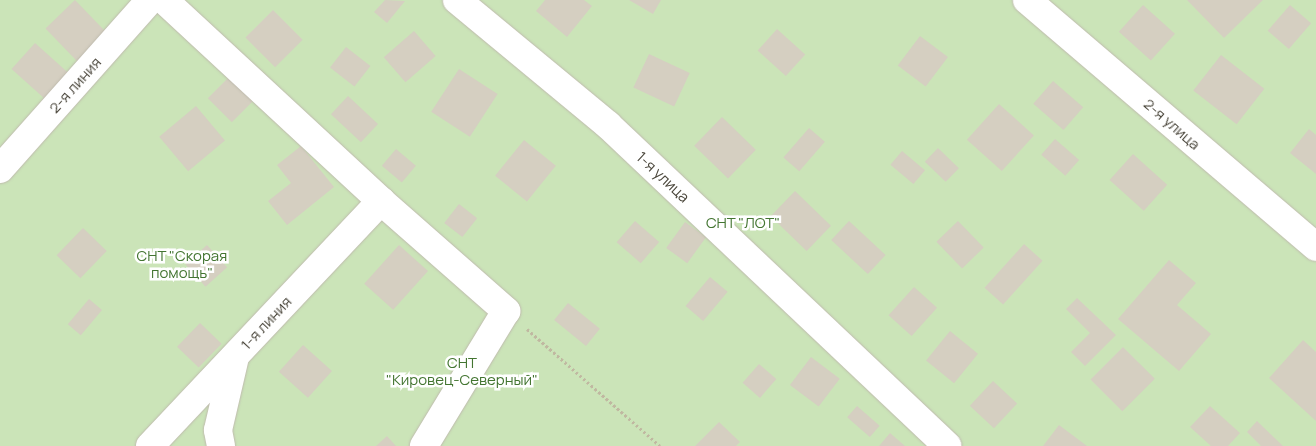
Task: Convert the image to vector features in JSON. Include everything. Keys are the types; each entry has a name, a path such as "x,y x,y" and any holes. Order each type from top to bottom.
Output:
{"street":[{"name":"2-я линия","path":"0,169 150,0"},
{"path":"164,0 381,201 506,311 424,446"},
{"name":"1-я улица","path":"457,0 608,125 947,446"},
{"name":"2-я улица","path":"1027,0 1316,247"},
{"name":"1-я линия","path":"150,446 381,201"},
{"path":"221,446 218,430 236,355"}],"path":[{"path":"506,311 660,446"}],"green space":[{"name":"СНТ \"ЛОТ\"","path":"0,0 1316,0 1316,446 0,446"}],"building":[{"path":"75,0 109,35 80,64 46,28"},
{"path":"385,0 405,1 387,23 374,12"},
{"path":"545,0 584,0 592,6 567,37 536,11"},
{"path":"629,0 661,0 653,14"},
{"path":"1187,0 1263,0 1224,38"},
{"path":"1143,5 1175,34 1151,61 1119,32"},
{"path":"1290,5 1311,23 1289,49 1268,31"},
{"path":"273,10 303,40 275,67 245,38"},
{"path":"777,29 805,54 786,76 758,51"},
{"path":"414,31 436,56 405,82 384,57"},
{"path":"920,36 948,57 926,87 898,66"},
{"path":"35,43 68,73 45,99 12,69"},
{"path":"346,47 370,66 354,87 330,67"},
{"path":"649,54 690,73 674,107 633,88"},
{"path":"1221,55 1264,89 1237,124 1193,90"},
{"path":"459,69 498,94 470,137 431,112"},
{"path":"229,77 253,101 232,122 208,98"},
{"path":"1053,81 1083,107 1064,130 1033,104"},
{"path":"348,96 378,124 361,142 331,114"},
{"path":"999,104 1034,135 1002,171 967,140"},
{"path":"196,106 225,140 188,171 159,137"},
{"path":"722,117 756,150 728,178 694,146"},
{"path":"809,128 825,142 799,171 783,157"},
{"path":"1309,129 1316,135 1316,174 1290,153"},
{"path":"1055,139 1079,160 1065,176 1041,155"},
{"path":"524,140 556,166 527,202 495,176"},
{"path":"301,146 334,187 287,225 268,201 291,183 277,165"},
{"path":"938,148 959,168 946,182 925,162"},
{"path":"396,149 416,166 402,183 382,166"},
{"path":"902,151 925,170 913,184 890,165"},
{"path":"1133,154 1167,185 1144,211 1110,180"},
{"path":"795,191 831,226 807,251 771,216"},
{"path":"459,204 477,218 462,237 444,223"},
{"path":"635,221 659,242 641,263 617,242"},
{"path":"849,221 886,255 868,274 831,240"},
{"path":"958,221 984,248 962,268 936,242"},
{"path":"685,222 706,237 687,263 666,248"},
{"path":"83,228 107,251 80,278 57,255"},
{"path":"1024,244 1043,261 1003,305 985,288"},
{"path":"207,245 227,267 206,287 185,264"},
{"path":"399,245 428,271 393,310 364,284"},
{"path":"1169,260 1196,283 1177,305 1211,334 1179,371 1118,319"},
{"path":"710,277 728,292 703,321 686,306"},
{"path":"914,287 937,308 912,336 889,315"},
{"path":"1077,298 1116,335 1085,366 1071,352 1090,333 1066,309"},
{"path":"89,299 102,310 81,335 68,324"},
{"path":"568,303 600,329 586,346 554,320"},
{"path":"200,323 222,344 199,368 177,347"},
{"path":"950,331 978,354 954,383 926,361"},
{"path":"1303,340 1316,352 1316,421 1269,378"},
{"path":"303,345 332,371 308,398 279,372"},
{"path":"1123,347 1155,379 1122,411 1090,380"},
{"path":"811,357 840,379 819,407 790,385"},
{"path":"759,364 776,379 760,398 743,383"},
{"path":"993,381 1017,404 994,428 970,406"},
{"path":"857,406 880,426 870,437 847,417"},
{"path":"1210,406 1240,433 1228,446 1211,446 1190,427"},
{"path":"1257,421 1283,446 1261,446 1247,432"},
{"path":"719,422 740,442 736,446 695,446"},
{"path":"1059,425 1087,446 1043,446"},
{"path":"890,433 905,446 879,446"},
{"path":"387,436 396,446 376,446"}],"park label":[{"name":"СНТ \"Скорая помощь\"","path":"182,264"},
{"name":"СНТ \"Кировец-Северный\"","path":"462,370"}]}
